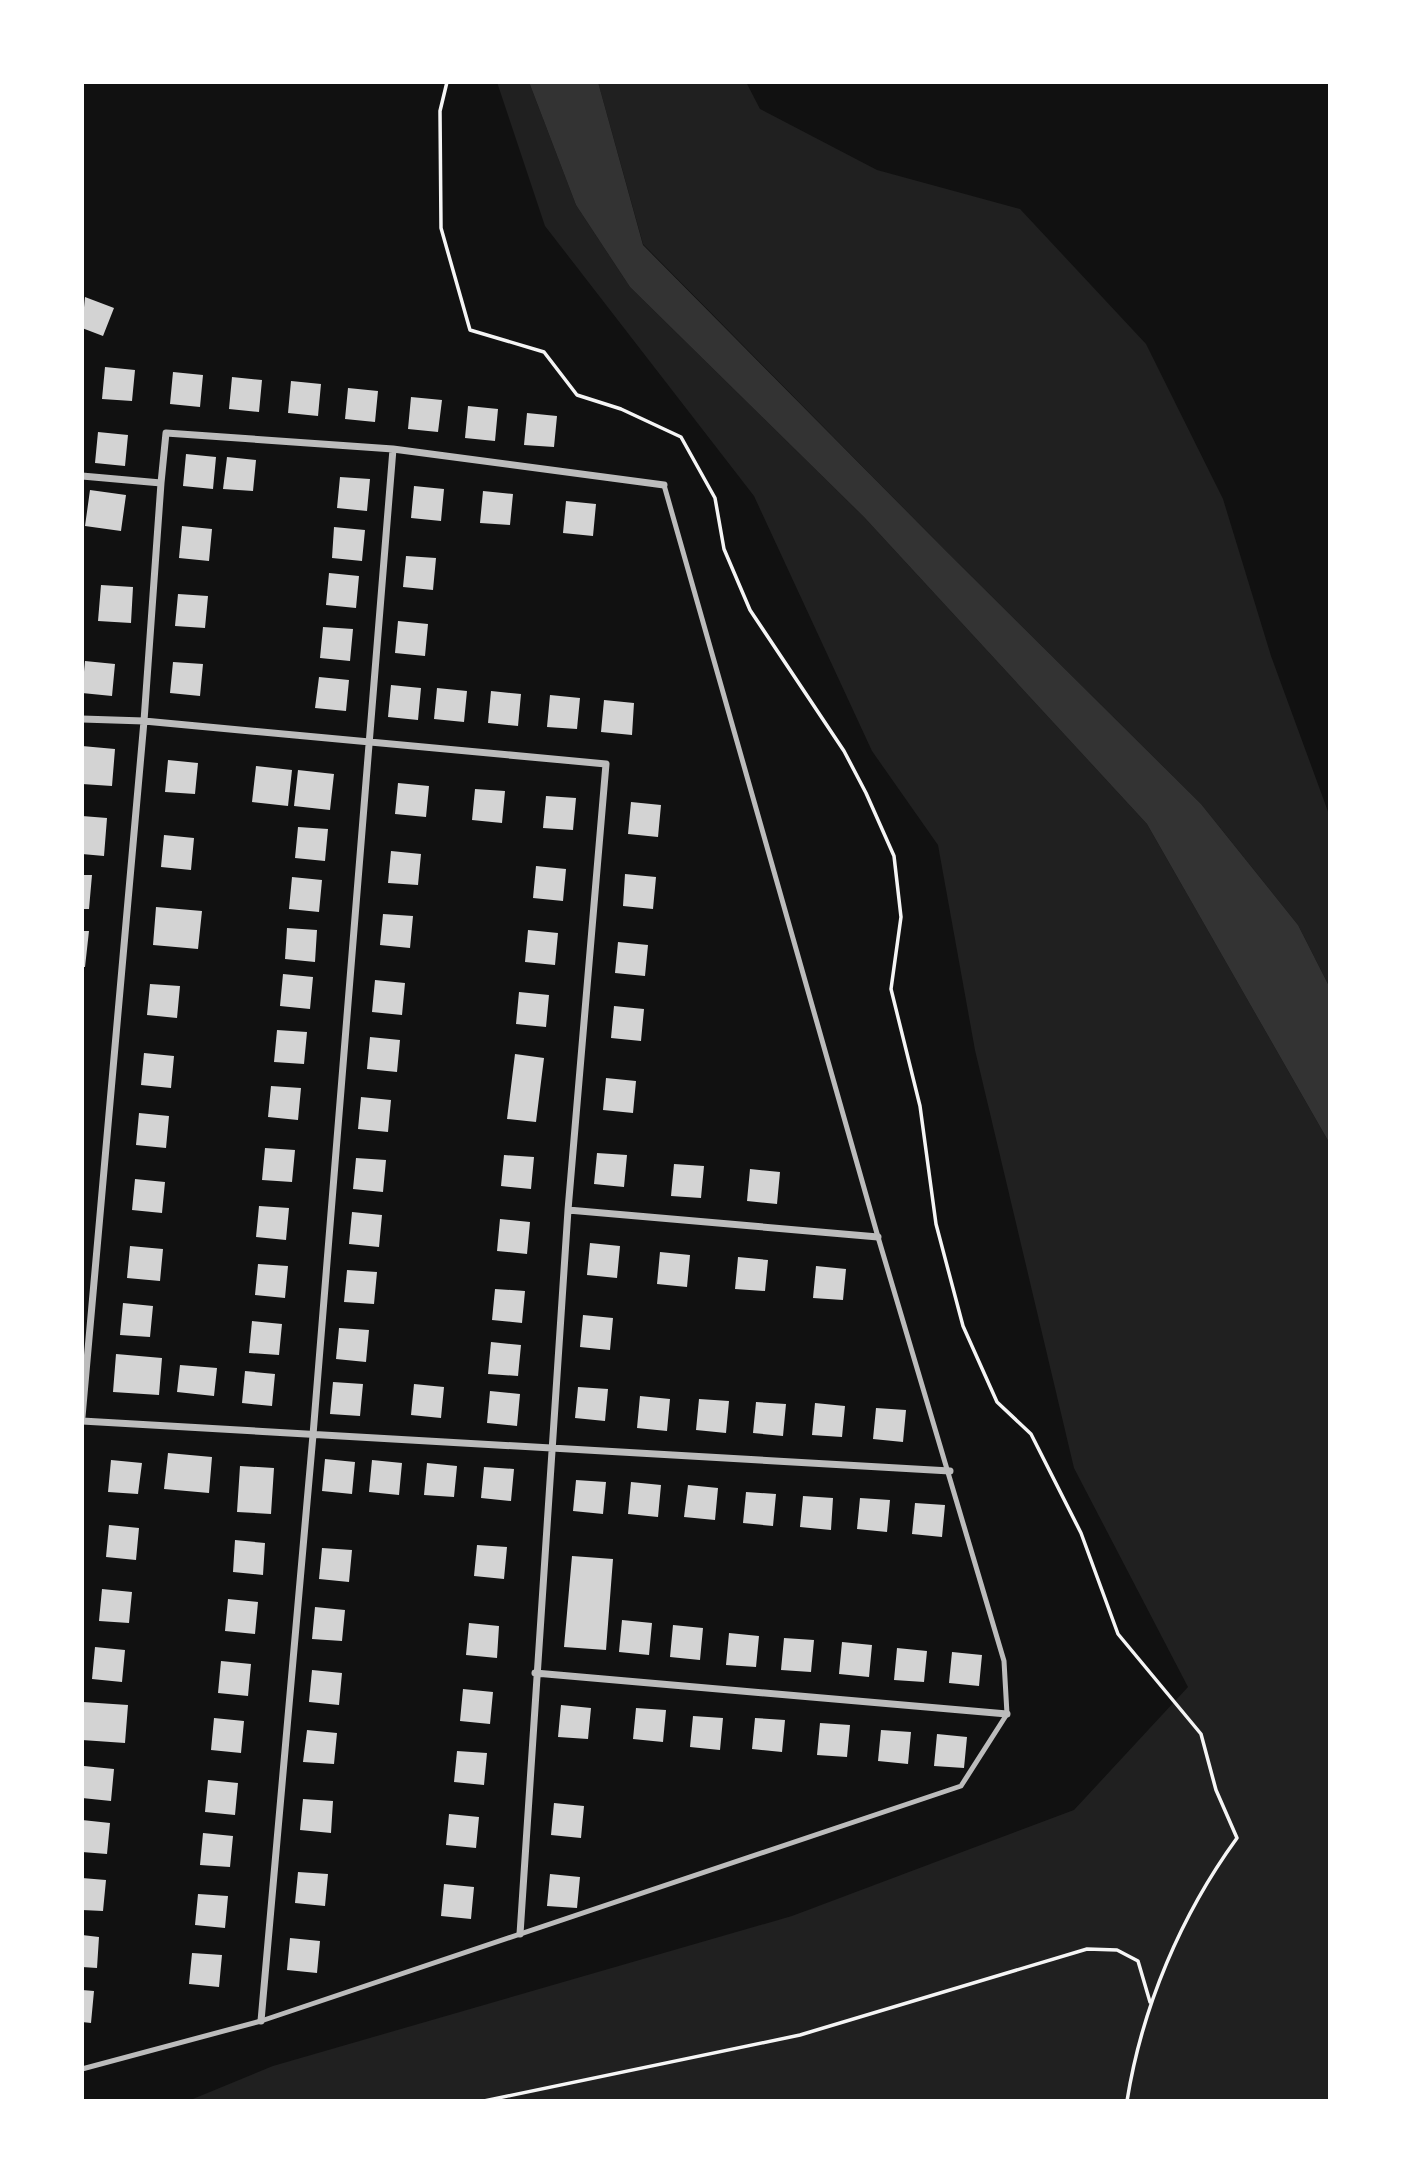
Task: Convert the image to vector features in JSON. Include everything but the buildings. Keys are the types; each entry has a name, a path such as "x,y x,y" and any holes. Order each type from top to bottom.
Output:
{"street":[{"path":"664,485 393,449 166,433 144,721 82,1419 313,1435 950,1471"},
{"path":"261,2021 313,1435 393,449"},
{"path":"82,476 161,483"},
{"path":"82,719 144,721 606,764 568,1210 535,1673 520,1934"},
{"path":"568,1210 878,1237"},
{"path":"535,1673 1007,1714"}],"lane":[{"path":"82,2069 261,2021 961,1786 1007,1714 1004,1661 950,1471 878,1237 664,485"}],"path":[{"path":"447,82 440,111 441,228 470,330 544,352 578,395 621,409 681,437 715,498 724,549 750,610 844,751 894,856 901,917 891,989 920,1106 936,1224 963,1326 997,1402 1031,1434 1075,1521 1118,1634 1201,1734 1216,1790 1237,1838 1218,1863 1150,2001 1127,2101"},
{"path":"484,2101 800,2035 1087,1949 1117,1950 1138,1961 1150,2001"}],"shaded area":[{"path":"497,82 529,82 576,205 630,287 864,517 1147,824 1330,1144 1330,2101 188,2101 273,2066 792,1916 1074,1810 1188,1687 1074,1468 975,1050 938,845 872,751 754,496 545,226"},
{"path":"529,82 598,82 643,245 1201,804 1298,925 1330,988 1330,1144 1147,824 864,517 630,287 576,205"},
{"path":"598,82 746,82 760,109 877,170 1020,209 1146,344 1223,499 1271,656 1330,817 1330,988 1298,925 1201,804 643,244"}]}
